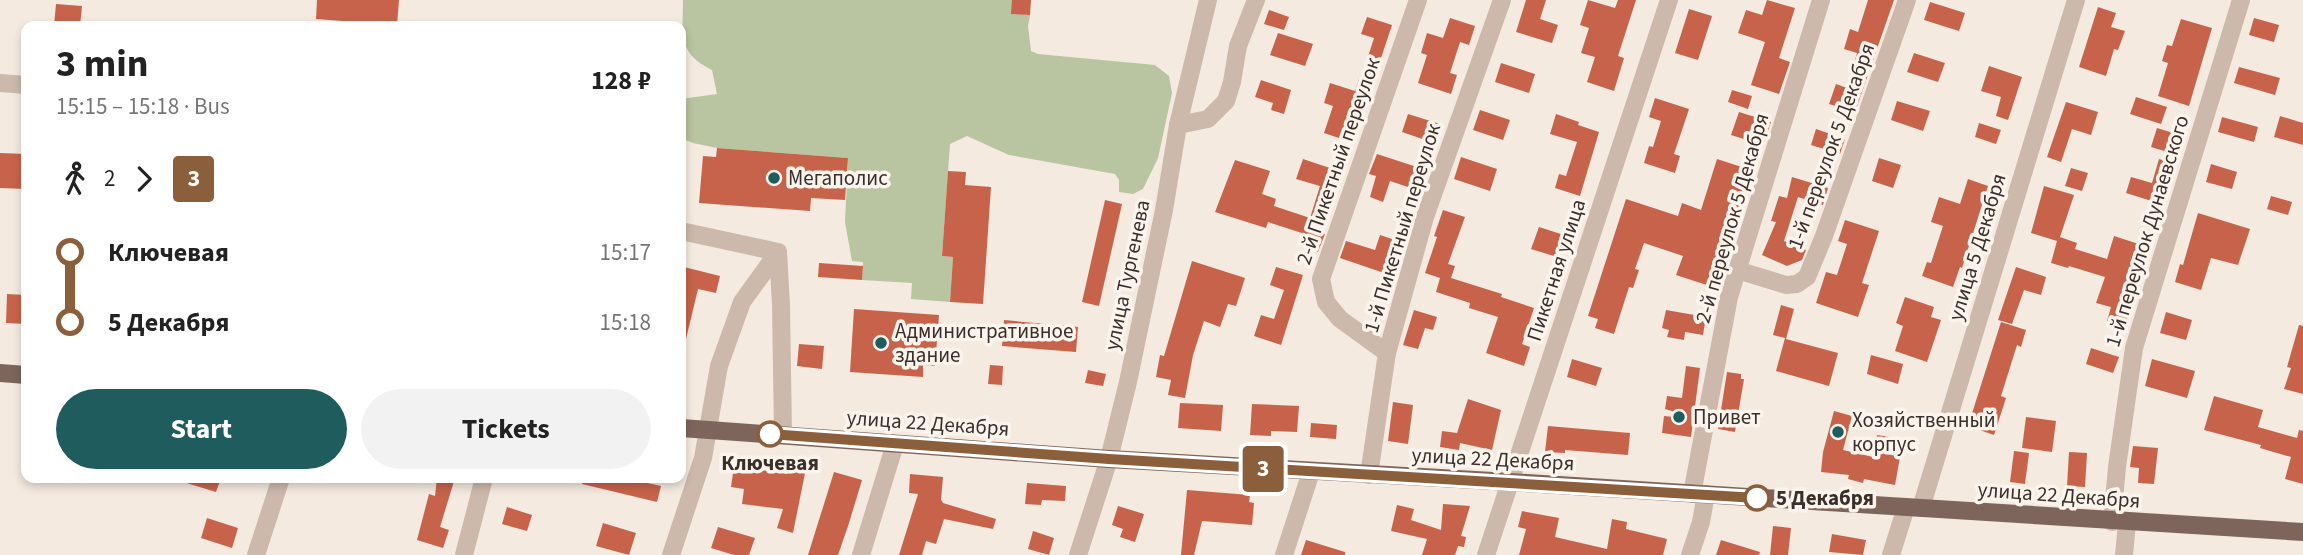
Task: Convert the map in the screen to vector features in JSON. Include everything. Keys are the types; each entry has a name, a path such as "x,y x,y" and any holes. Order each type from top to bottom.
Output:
{"main road":[{"path":"0,373 21,375"},
{"name":"улица 22 Декабря","path":"686,428 1311,472 2303,532"}],"street":[{"name":"улица Тургенева","path":"1078,555 1109,459 1128,382 1161,224 1178,125 1208,0"},
{"path":"1178,125 1208,118 1226,101 1233,82 1238,46 1256,0"},
{"name":"2-й Пикетный переулок","path":"1387,353 1340,319 1326,302 1321,279 1418,0"},
{"name":"1-й Пикетный переулок","path":"1369,475 1387,353 1425,217 1502,0"},
{"name":"Пикетная улица","path":"1486,555 1669,0"},
{"name":"2-й переулок 5 Декабря","path":"1699,494 1729,297 1821,0"},
{"name":"1-й переулок 5 Декабря","path":"1737,270 1786,285 1797,284 1807,277 1907,0"},
{"name":"улица 5 Декабря","path":"1891,555 1913,508 2076,0"},
{"name":"1-й переулок Дунаевского","path":"2124,555 2119,522 2117,467 2134,348 2241,0"},
{"path":"0,83 21,85"},
{"path":"686,231 778,252"},
{"path":"671,555 703,458 719,366 742,302 778,252"},
{"path":"778,252 783,435"},
{"path":"861,555 895,443"},
{"path":"1283,555 1311,472"},
{"path":"256,555 279,483"},
{"path":"464,555 483,483"},
{"path":"1690,555 1699,494"}],"green space":[{"path":"683,0 1012,0 1012,13 1030,15 1028,26 1031,51 1038,54 1155,65 1169,76 1172,93 1158,158 1143,189 1133,194 1119,192 1119,180 1115,174 1009,155 967,136 950,144 942,256 953,257 950,302 911,299 912,283 862,280 863,262 852,261 845,222 848,158 717,148 686,140 686,98 717,94 712,70 701,64 687,49 686,21 683,21"}],"building":[{"path":"317,0 399,0 397,21 316,19"},
{"path":"1012,0 1031,0 1030,15 1011,14"},
{"path":"1526,0 1546,0 1540,19 1558,25 1552,43 1516,32"},
{"path":"1588,0 1615,8 1618,0 1636,0 1618,56 1624,58 1614,91 1587,82 1595,57 1581,53 1589,28 1580,25"},
{"path":"1767,0 1795,8 1779,58 1790,62 1779,94 1751,85 1765,42 1738,33 1746,10 1762,15"},
{"path":"1868,0 1894,0 1855,112 1829,104 1836,84 1847,88 1857,53 1844,49 1850,29 1858,32"},
{"path":"1930,2 1965,13 1959,31 1924,20"},
{"path":"56,4 82,6 80,21 54,21"},
{"path":"2098,7 2116,13 2111,27 2125,31 2118,50 2114,49 2106,76 2079,67"},
{"path":"1689,9 1712,16 1698,60 1675,53"},
{"path":"1269,10 1289,17 1284,30 1264,24"},
{"path":"1367,17 1392,25 1377,70 1365,66 1374,38 1361,34"},
{"path":"1450,18 1475,26 1469,45 1460,42 1450,73 1457,75 1451,94 1418,83 1427,55 1421,53 1427,33 1443,38"},
{"path":"2254,18 2279,25 2274,42 2249,35"},
{"path":"2181,19 2212,28 2189,106 2158,96 2168,63 2162,61 2167,45 2172,46"},
{"path":"1278,33 1313,44 1305,66 1270,55"},
{"path":"1914,53 1945,63 1938,82 1907,72"},
{"path":"1501,63 1535,74 1529,93 1495,82"},
{"path":"1989,66 2022,77 2008,120 1996,116 2001,97 1981,91"},
{"path":"2239,67 2280,78 2275,95 2234,83"},
{"path":"1359,79 1372,83 1351,142 1324,133 1333,106 1324,103 1330,83 1355,91"},
{"path":"1261,80 1291,90 1284,114 1271,110 1273,103 1255,97"},
{"path":"1732,90 1752,96 1748,109 1728,102"},
{"path":"2136,97 2167,107 2161,124 2130,114"},
{"path":"1655,98 1689,109 1674,154 1680,156 1675,173 1644,163 1649,146 1653,147 1661,121 1649,117"},
{"path":"1897,101 1930,111 1923,131 1891,120"},
{"path":"2066,102 2098,112 2091,135 2072,129 2061,162 2047,157"},
{"path":"1480,110 1510,120 1503,140 1473,130"},
{"path":"1739,112 1771,122 1763,145 1731,135"},
{"path":"1408,114 1440,124 1434,143 1402,132"},
{"path":"1556,114 1599,132 1580,196 1555,188 1559,174 1566,176 1577,142 1550,134"},
{"path":"2280,116 2303,123 2303,145 2274,137"},
{"path":"2222,117 2258,127 2254,142 2218,132"},
{"path":"1979,123 2001,130 1996,144 1975,137"},
{"path":"2157,128 2180,135 2174,154 2151,147"},
{"path":"1816,129 1845,139 1840,154 1811,145"},
{"name":"Мегаполис","path":"717,148 848,158 845,200 811,198 810,211 699,203 703,156 716,157"},
{"path":"0,153 21,154 21,189 0,188"},
{"path":"1377,154 1423,169 1417,190 1390,181 1383,202 1370,197 1376,176 1369,174"},
{"path":"1461,157 1497,169 1490,191 1454,179"},
{"path":"1879,158 1901,165 1893,188 1872,181"},
{"path":"1303,159 1339,171 1319,233 1325,234 1318,252 1304,247 1308,235 1268,222 1266,228 1215,212 1235,160 1270,171 1262,194 1276,199 1274,206 1310,218 1320,186 1296,179"},
{"path":"1717,159 1754,171 1716,288 1676,275 1683,256 1644,243 1635,269 1639,270 1633,288 1629,287 1614,334 1595,328 1598,319 1588,316 1626,199 1678,216 1682,203 1701,210"},
{"path":"2159,159 2174,164 2161,204 2126,193 2131,177 2152,183"},
{"path":"2211,164 2237,172 2232,189 2206,182"},
{"path":"2071,168 2088,173 2082,191 2065,186"},
{"path":"948,171 966,172 965,185 991,187 983,304 950,302 953,257 942,256"},
{"path":"1792,177 1828,188 1823,205 1798,197 1784,241 1806,250 1802,260 1787,266 1762,255 1776,222 1771,221 1779,196 1787,198"},
{"path":"1968,179 1988,186 1962,268 1960,267 1953,287 1922,276 1927,262 1931,263 1943,226 1931,222 1939,197 1960,204"},
{"path":"2044,186 2074,195 2060,237 2077,243 2075,249 2107,259 2114,236 2148,247 2143,263 2133,260 2121,299 2132,303 2125,326 2107,321 2111,307 2096,303 2105,277 2051,263 2057,241 2031,233"},
{"path":"2271,196 2292,202 2288,215 2267,209"},
{"path":"1105,200 1122,204 1099,306 1082,302"},
{"path":"1443,210 1465,217 1448,264 1455,266 1451,278 1502,294 1501,297 1534,308 1522,344 1530,347 1524,366 1486,353 1498,317 1469,308 1470,303 1436,292 1440,278 1425,273"},
{"path":"2198,213 2250,229 2238,265 2211,258 2201,290 2175,282 2180,264 2183,265"},
{"path":"1845,220 1879,231 1862,283 1869,285 1858,317 1816,303 1826,272 1837,275 1847,244 1838,241"},
{"path":"1539,227 1564,235 1557,257 1531,249"},
{"path":"1380,235 1398,241 1387,274 1340,258 1346,241 1375,250"},
{"path":"1192,261 1245,278 1236,306 1228,304 1220,327 1204,321 1193,355 1185,398 1168,395 1171,380 1156,377 1160,355 1164,356"},
{"path":"819,263 863,266 862,280 818,277"},
{"path":"1276,267 1303,275 1281,345 1254,336 1261,315 1274,319 1284,290 1270,285"},
{"path":"2016,267 2046,277 2041,295 2024,290 2012,324 1998,320"},
{"path":"686,268 720,276 716,293 698,289 686,339"},
{"path":"7,294 21,295 21,324 6,323"},
{"path":"1905,297 1934,307 1931,317 1941,320 1927,362 1895,351 1903,326 1896,323"},
{"path":"1781,305 1794,309 1786,339 1838,353 1829,386 1776,371 1785,338 1773,335"},
{"name":"Административное здание","path":"854,309 939,315 935,366 923,365 923,377 850,372"},
{"path":"1414,310 1437,317 1433,330 1425,328 1418,349 1403,345"},
{"path":"1666,310 1706,317 1703,335 1685,332 1684,340 1667,337 1669,330 1662,328"},
{"path":"2166,312 2192,320 2186,340 2160,333"},
{"path":"1004,320 1078,327 1076,352 1002,346"},
{"path":"2001,322 2026,330 2021,347 2017,345 2001,396 2006,398 1994,435 1968,426"},
{"path":"2299,325 2303,326 2303,394 2284,389"},
{"path":"799,344 824,346 822,369 797,366"},
{"path":"2091,348 2119,357 2113,373 2086,364"},
{"path":"1871,355 1903,364 1898,384 1867,374"},
{"path":"1572,359 1602,368 1596,386 1567,377"},
{"path":"2152,359 2195,371 2187,398 2145,386"},
{"path":"990,365 1003,366 1002,385 988,384"},
{"name":"Привет","path":"1686,366 1700,368 1691,437 1662,433 1664,416 1674,417 1675,412 1665,409 1667,396 1682,398"},
{"path":"1088,370 1106,374 1103,386 1085,383"},
{"path":"1727,372 1741,374 1741,379 1744,379 1735,432 1718,429"},
{"path":"2214,396 2263,410 2258,427 2297,438 2299,430 2303,431 2303,484 2285,479 2291,457 2260,448 2261,445 2204,430"},
{"path":"1468,399 1501,410 1492,450 1460,443 1459,450 1440,447 1442,431 1457,433"},
{"path":"1393,402 1413,405 1408,444 1388,441"},
{"path":"1180,403 1223,405 1221,431 1178,428"},
{"path":"1252,404 1299,406 1297,432 1271,431 1271,436 1250,435"},
{"path":"1834,411 1852,416 1843,450 1873,457 1877,435 1890,437 1887,454 1900,457 1895,485 1864,479 1863,483 1848,479 1849,475 1821,472 1823,452"},
{"path":"2026,417 2056,421 2052,452 2022,448"},
{"path":"1311,423 1337,425 1336,439 1310,437"},
{"path":"1548,426 1630,433 1628,455 1565,450 1565,453 1545,452"},
{"path":"2133,446 2158,448 2154,484 2138,483 2139,468 2130,467"},
{"path":"2014,451 2029,453 2025,484 2010,482"},
{"path":"2069,452 2087,453 2085,487 2067,486"},
{"path":"734,466 787,474 788,470 805,473 793,533 777,528 783,509 742,504 744,489 731,487"},
{"path":"834,472 862,480 849,523 838,555 808,555"},
{"path":"910,474 943,477 943,503 996,519 993,529 944,519 936,544 926,541 922,555 899,555 918,494 909,493"},
{"path":"187,483 219,483 216,492"},
{"path":"436,483 453,483 440,527 449,530 443,548 417,540 429,494 435,496"},
{"path":"648,483 661,486 657,502 582,484"},
{"path":"1027,483 1066,486 1065,501 1042,500 1041,505 1025,504"},
{"path":"1187,490 1250,495 1249,502 1254,503 1252,525 1202,521 1194,555 1181,555"},
{"path":"1443,504 1470,506 1461,536 1466,537 1464,547 1458,546 1455,555 1422,555 1427,539 1391,531 1397,505 1414,509 1411,520 1441,530"},
{"path":"1118,506 1144,514 1135,542 1120,537 1123,529 1112,525"},
{"path":"507,507 532,515 527,531 502,524"},
{"path":"1522,511 1559,518 1555,537 1607,549 1612,519 1627,522 1626,529 1667,539 1663,555 1519,555 1526,529 1518,527"},
{"path":"207,518 238,528 232,548 201,538"},
{"path":"603,523 636,533 629,555 596,546"},
{"path":"1773,526 1791,528 1788,555 1770,555"},
{"path":"718,527 755,538 749,555 734,555 711,548"},
{"path":"1033,531 1054,538 1049,555 1028,549"},
{"path":"1832,534 1866,540 1863,555 1829,552"},
{"path":"1306,540 1345,552 1345,555 1301,555"},
{"path":"1721,540 1760,552 1759,555 1716,555"}],"bus line":[{"name":"3","path":"770,434 1109,459 1757,498"}],"place":[{"name":"Мегаполис","path":"774,178"},
{"name":"Административное здание","path":"881,343"},
{"name":"Привет","path":"1679,417"},
{"name":"Хозяйственный корпус","path":"1838,432"},
{"name":"Ключевая","path":"770,434"},
{"name":"5 Декабря","path":"1757,498"}]}
